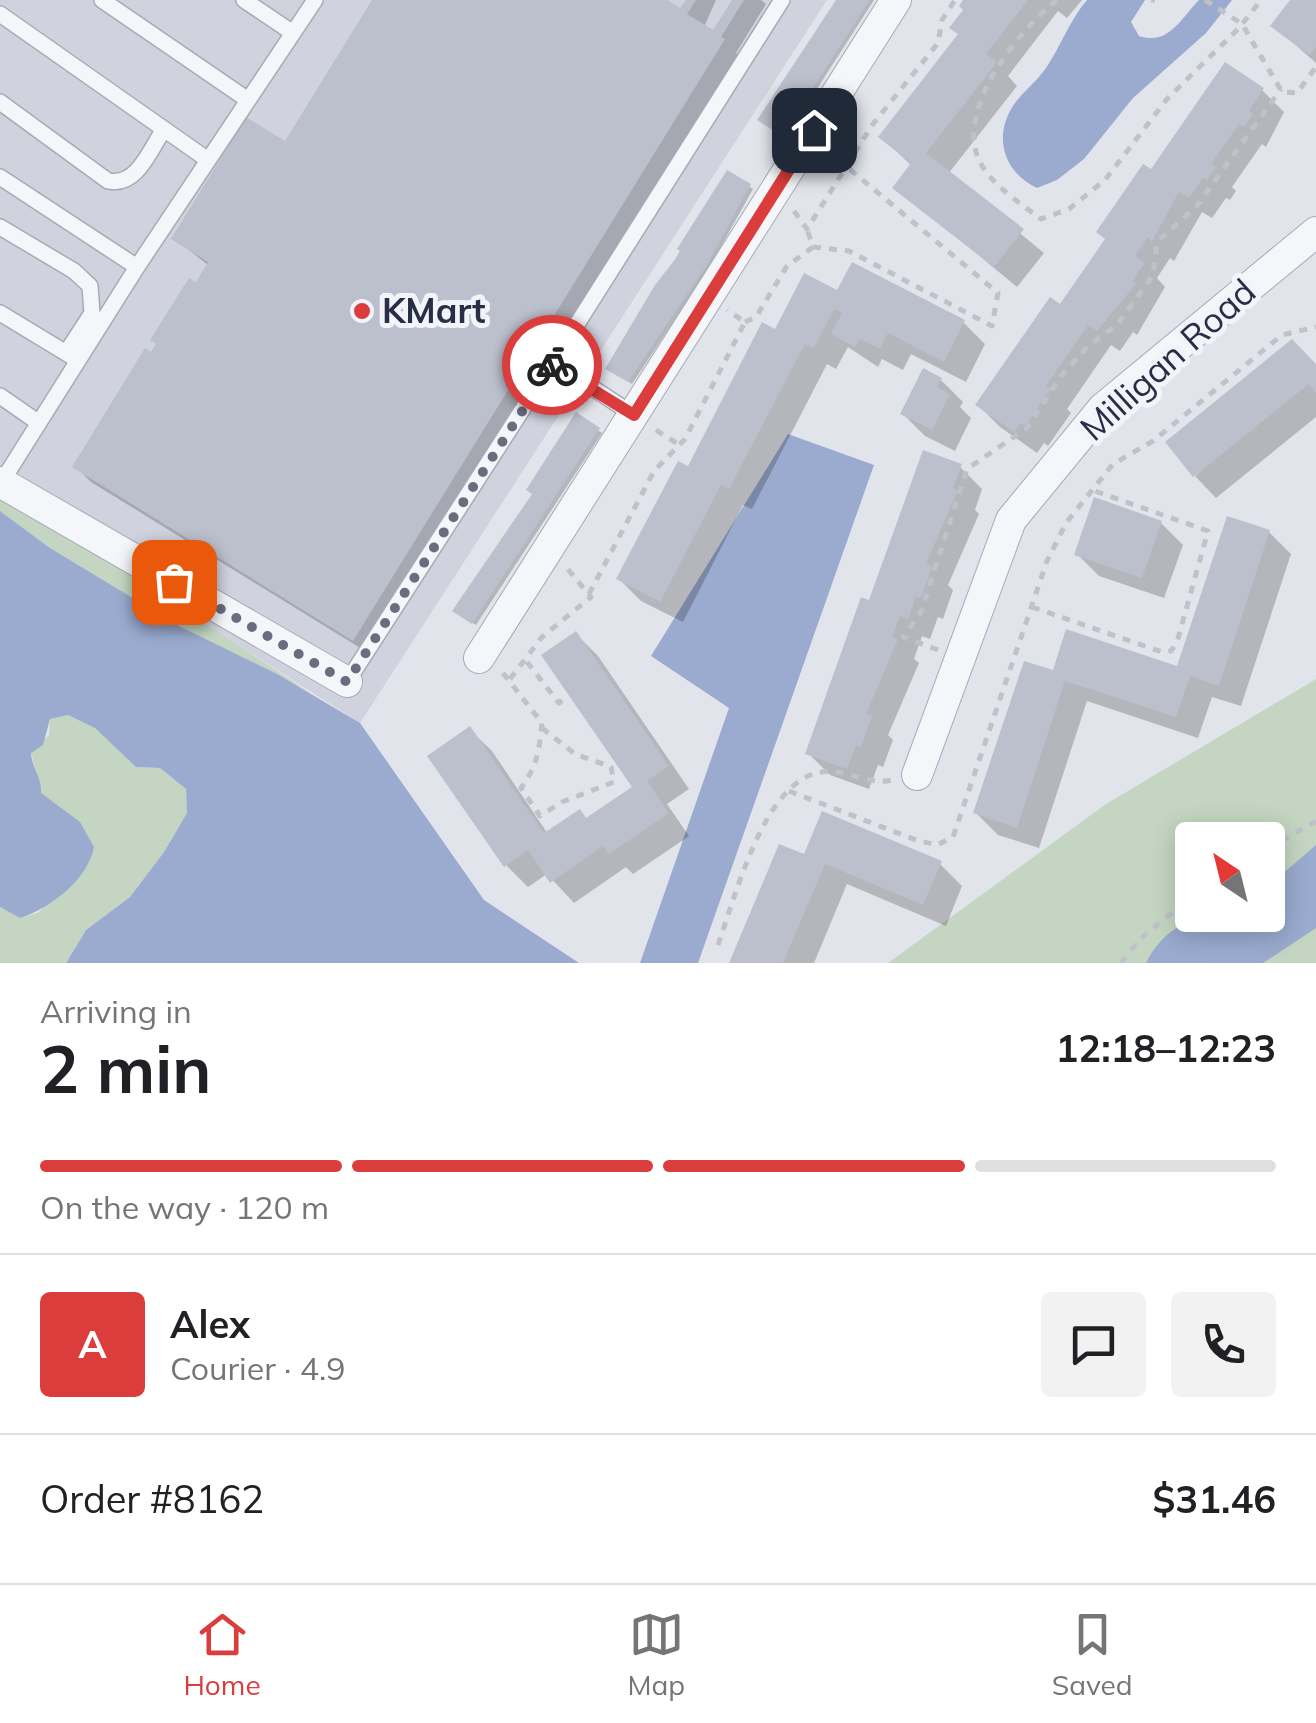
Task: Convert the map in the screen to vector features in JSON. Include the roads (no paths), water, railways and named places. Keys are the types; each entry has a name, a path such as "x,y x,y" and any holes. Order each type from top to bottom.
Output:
{"street":[{"path":"479,658 544,555 643,422 708,298 896,0"},
{"name":"Milligan Road","path":"918,775 1011,520 1092,422 1316,232"},
{"path":"1,482 347,682"}],"lane":[{"path":"102,0 248,100"},
{"path":"244,0 293,33"},
{"path":"72,356 315,0"},
{"path":"347,682 782,0"},
{"path":"0,14 208,160"},
{"path":"0,102 108,181 119,183 133,177 164,129"},
{"path":"0,177 136,267"},
{"path":"0,227 74,271 90,286 92,313 39,423 1,482"},
{"path":"0,313 72,356"},
{"path":"553,362 643,422"},
{"path":"0,396 39,423"}],"water":[{"path":"1087,0 1145,0 1131,22 1139,36 1149,38 1174,28 1199,0 1232,0 1206,33 1133,98 1084,159 1057,180 1037,188 1009,163 1004,128 1015,103 1046,68"},
{"path":"788,434 874,465 698,963 640,963 729,708 651,656"},
{"path":"0,511 50,548 181,627 277,674 360,723 484,900 579,963 66,963 86,930 130,897 164,852 187,813 186,789 160,768 136,767 95,728 68,715 50,719 43,745 31,753 41,793 80,822 94,847 76,881 44,907 20,918 0,907"},
{"path":"1316,845 1316,928 1263,963 1146,963 1175,930 1285,932 1287,870"}],"place":[{"name":"KMart","path":"362,311"}]}
